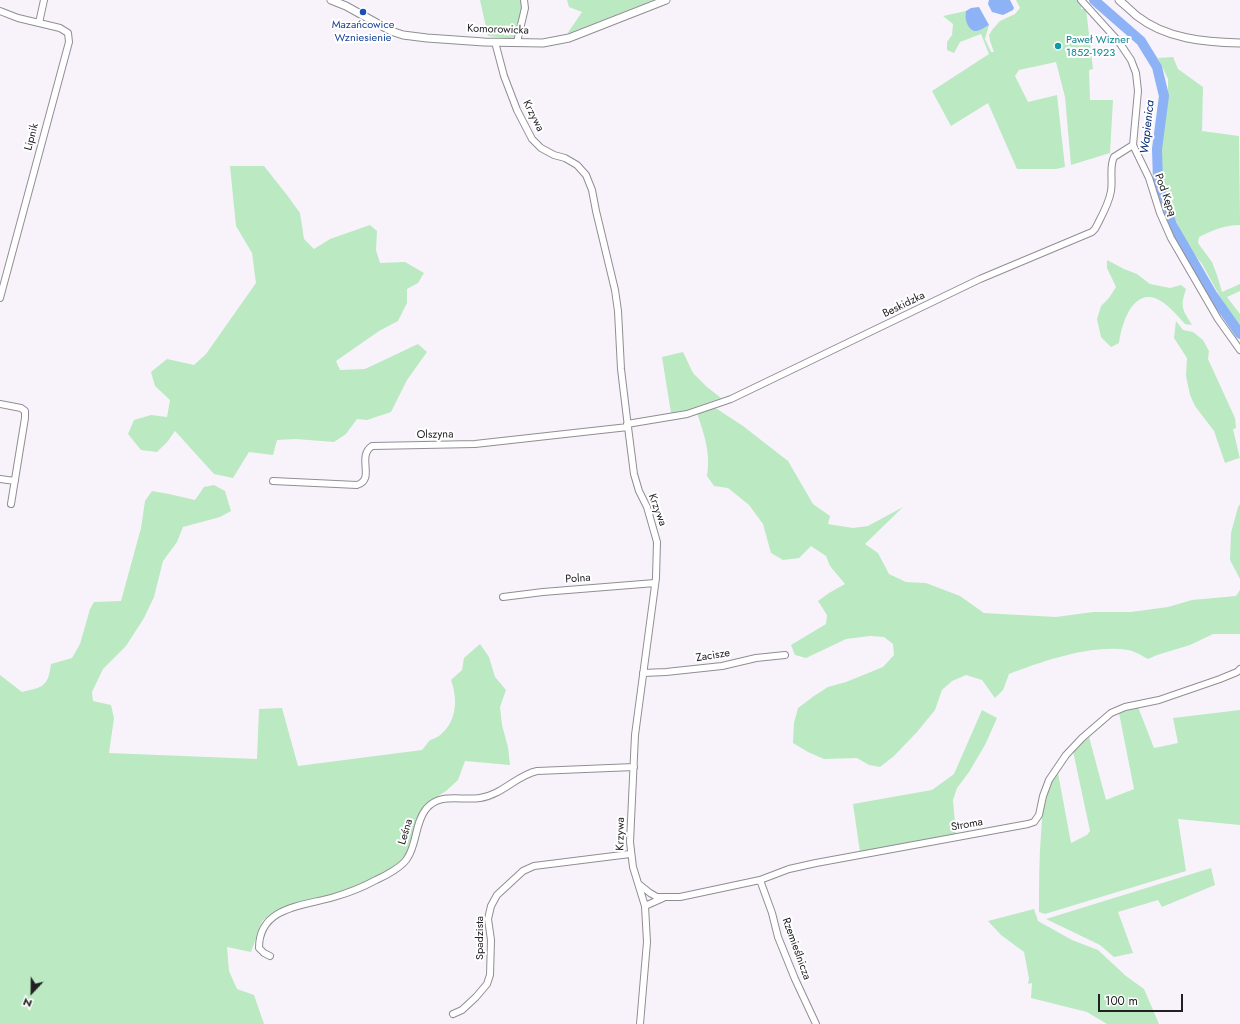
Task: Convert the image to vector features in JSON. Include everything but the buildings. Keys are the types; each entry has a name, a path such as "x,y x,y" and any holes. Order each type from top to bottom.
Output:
{"street":[{"path":"0,11 18,18 38,23 44,0"},
{"name":"Komorowicka","path":"331,0 346,6 391,31 403,35 495,42 543,43 569,38 666,0"},
{"path":"517,42 525,8 524,0"},
{"path":"1081,0 1120,42 1131,60 1136,73 1138,91 1133,145"},
{"path":"1119,0 1138,17 1156,28 1172,34 1208,42 1240,43"},
{"name":"Lipnik","path":"0,298 69,42 68,33 60,28 38,23"},
{"name":"Krzywa","path":"495,42 504,76 517,110 532,139 541,148 554,155 565,158 577,165 586,175 592,190 615,290 627,426 634,474 639,491 647,507 657,542 655,583 635,735 630,842 630,854 633,867 645,906 647,942 640,1024"},
{"name":"Pod Kępą","path":"1133,145 1149,178 1160,213 1171,238 1218,319 1240,350"},
{"name":"Beskidzka","path":"627,426 687,414 731,399 980,279 1092,232 1096,229 1110,195 1112,178 1111,166 1114,157 1133,145"},
{"path":"0,404 21,408 25,411 11,504"},
{"name":"Olszyna","path":"273,481 361,484 365,480 366,475 365,454 367,449 372,446 475,444 627,426"},
{"path":"0,479 15,481"},
{"name":"Polna","path":"503,598 543,592 655,583"},
{"name":"Zacisze","path":"643,673 722,666 756,658 785,655"},
{"name":"Stroma","path":"639,884 657,897 680,897 760,880 789,869 816,863 1034,822 1039,815 1043,796 1049,780 1066,755 1082,738 1111,713 1125,707 1159,700 1220,679 1237,672 1240,669"},
{"name":"Leśna","path":"270,956 259,948 259,940 268,920 282,911 335,897 361,887 378,879 404,863 411,852 420,821 426,810 433,802 439,799 448,798 475,799 488,796 529,772 634,767"},
{"name":"Spadzista","path":"453,1014 462,1010 487,984 490,975 491,940 488,919 491,906 497,895 523,871 534,866 630,854"},
{"name":"Rzemieślnicza","path":"760,880 772,912 778,937 816,1024"},
{"path":"645,906 665,898"}],"green space":[{"path":"480,0 521,0 522,8 515,39 488,36"},
{"path":"567,0 654,0 567,34 582,12 569,7"},
{"path":"1016,0 1078,0 1082,5 1081,9 1086,9 1093,69 1089,70 1090,100 1113,100 1110,153 1071,165 1065,97 1056,62 1019,70 1015,76 1028,102 1057,95 1065,167 1056,169 1017,169 988,103 951,126 932,91 989,54 981,34 960,42 954,53 947,50 947,42 952,35 953,24 943,16 966,11 965,15 977,31 989,25 985,39 991,52 994,52 989,35 1000,21 1015,14 1020,8"},
{"path":"1173,57 1178,69 1203,87 1202,131 1239,136 1240,225 1219,228 1209,232 1199,237 1198,243 1212,262 1222,292 1240,284 1240,291 1227,297 1240,314 1240,326 1223,302 1202,264 1187,245 1164,190 1161,160 1162,132 1168,100 1168,79 1158,58"},
{"path":"230,166 264,166 300,213 304,239 314,249 330,239 370,225 377,231 376,250 380,263 405,262 424,273 418,283 407,289 407,303 398,321 379,331 336,361 340,370 365,369 418,344 427,352 407,380 391,412 367,420 357,419 346,434 334,442 296,439 277,440 273,455 249,452 233,478 214,474 175,431 157,452 141,450 128,434 134,420 151,415 167,417 170,400 155,386 151,372 167,359 194,365 206,354 256,283 252,253 236,226"},
{"path":"1107,260 1137,274 1150,284 1170,288 1181,285 1186,289 1183,300 1183,308 1192,325 1185,324 1171,309 1159,300 1147,297 1140,299 1134,305 1125,320 1119,343 1111,347 1101,337 1097,319 1101,306 1109,298 1116,287 1107,268"},
{"path":"1176,321 1183,330 1193,332 1203,340 1209,351 1208,359 1235,418 1236,428 1233,429 1240,459 1239,458 1225,463 1214,431 1195,406 1190,395 1186,376 1187,358 1174,338"},
{"path":"683,352 693,373 721,398 687,410 671,413 662,357"},
{"path":"714,407 743,426 788,461 813,504 830,516 828,524 853,528 868,526 903,507 865,544 878,553 889,574 906,582 926,583 960,596 984,613 1056,617 1093,612 1131,612 1168,607 1192,600 1236,596 1240,590 1240,634 1213,634 1190,645 1148,659 1136,652 1114,649 1099,649 1052,659 1009,674 1003,690 995,698 982,680 966,675 952,681 942,690 935,710 917,732 894,756 880,767 869,765 857,758 824,759 793,743 794,723 798,708 828,687 846,682 883,667 894,655 893,644 884,637 870,636 846,639 806,658 795,655 791,645 826,624 827,615 818,601 845,584 830,566 826,556 811,546 799,558 783,560 771,553 763,524 749,505 728,488 714,486 707,476 707,451 697,413"},
{"path":"214,485 225,491 231,511 220,517 183,527 177,542 163,561 154,597 144,618 126,646 103,669 92,692 93,701 111,705 114,718 109,753 257,759 259,709 282,708 298,766 422,750 430,740 439,736 445,730 453,717 455,695 451,680 462,670 464,658 480,644 489,657 495,677 506,690 500,707 510,765 465,761 458,780 446,791 432,800 418,819 406,858 382,874 344,892 281,908 262,921 251,952 227,947 229,971 237,989 254,995 264,1024 0,1024 0,675 22,692 40,687 46,682 51,664 72,658 80,644 90,609 94,602 121,601 141,528 145,501 152,491 195,500 204,487"},
{"path":"1240,504 1240,579 1230,560 1231,533"},
{"path":"1138,707 1154,748 1178,743 1173,718 1240,710 1240,825 1178,819 1186,871 1045,914 1039,912 1039,863 1042,818 1048,786 1058,773 1071,843 1087,835 1090,831 1073,751 1089,737 1106,800 1134,789 1119,713"},
{"path":"982,710 997,718 985,745 969,772 957,788 953,800 956,835 860,852 853,804 932,790 954,774"},
{"path":"1211,868 1215,885 1162,907 1158,900 1118,912 1133,953 1114,957 1100,945 1046,919"},
{"path":"1034,909 1038,921 1072,940 1098,950 1126,976 1144,989 1159,1024 1107,1024 1087,1012 1031,998 1032,983 1028,984 1029,978 1024,952 1001,935 988,921"}],"water":[{"path":"989,0 1010,0 1014,8 1003,15 992,12 988,4"},
{"path":"979,7 989,25 978,31 974,31 967,24 966,11 971,8"}],"waterway":[{"name":"Wapienica","path":"1094,0 1141,41 1157,67 1164,96 1157,149 1158,182 1172,225 1212,294 1240,334"}],"place":[{"name":"Mazańcowice Wzniesienie","path":"363,12"},
{"name":"Paweł Wizner 1852-1923","path":"1058,46"}]}
